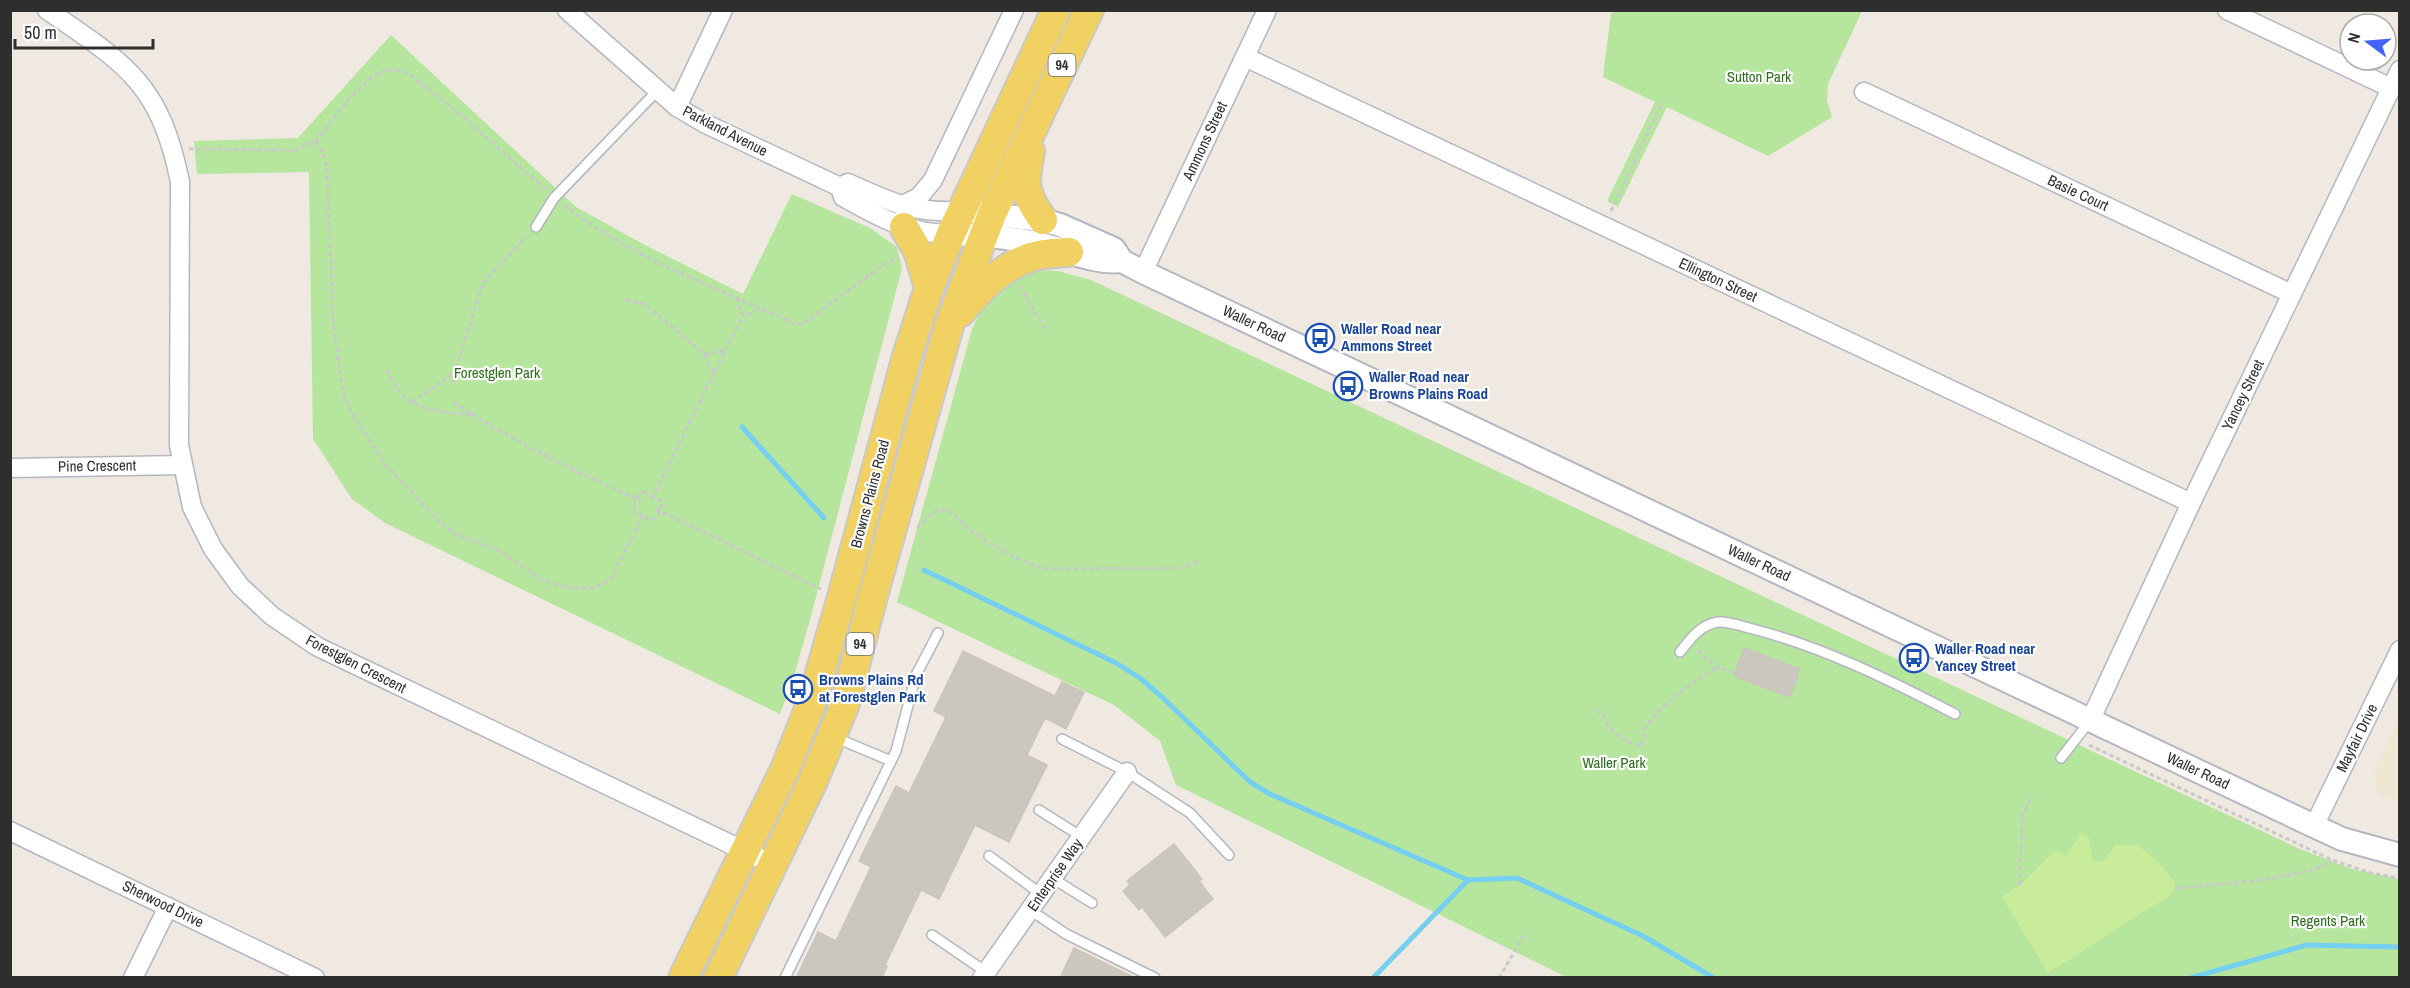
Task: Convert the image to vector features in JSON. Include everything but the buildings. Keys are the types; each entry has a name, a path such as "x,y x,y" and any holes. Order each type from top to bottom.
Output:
{"main road":[{"name":"Browns Plains Road","path":"683,978 786,767 812,701 907,356 929,288 956,223 1056,10"},
{"name":"Browns Plains Road","path":"718,978 813,781 845,704 873,596 950,326 987,224 1089,10"},
{"path":"1036,119 1025,188 1030,203 1043,220"},
{"path":"902,217 918,251 929,288"},
{"path":"950,326 983,285 1009,267 1034,256 1069,252"}],"street":[{"name":"Parkland Avenue","path":"567,10 657,91 677,107 704,123 840,187 843,197 902,217 923,233 956,223"},
{"path":"677,107 723,10"},
{"path":"902,217 925,192 1014,10"},
{"name":"Ammons Street","path":"1143,272 1267,10"},
{"path":"2227,10 2391,88"},
{"name":"Forestglen Crescent","path":"49,11 114,56 144,86 162,118 173,149 180,182 179,445 192,507 213,549 240,586 281,622 318,647 772,864"},
{"name":"Ellington Street","path":"1245,57 2191,503"},
{"name":"Yancey Street","path":"2090,721 2191,503 2400,70"},
{"name":"Basie Court","path":"1864,92 2292,294"},
{"name":"Parkland Avenue","path":"902,217 931,212 956,223"},
{"name":"Waller Road","path":"956,223 987,224 1043,220 1114,249 1122,261 1143,272 2090,721 2342,839 2400,855"},
{"name":"Waller Road","path":"987,224 1036,243 1106,263 1122,261"},
{"name":"Pine Crescent","path":"10,468 183,465"},
{"name":"Mayfair Drive","path":"2313,826 2331,794 2400,650"},
{"name":"Enterprise Way","path":"984,975 1127,772"},
{"name":"Sherwood Drive","path":"10,831 315,978"},
{"path":"133,978 168,907"}],"lane":[{"path":"536,227 554,198 657,91"},
{"path":"1680,652 1694,633 1706,625 1721,622 1784,637 1901,686 1955,714"},
{"path":"785,978 896,751 916,675 938,633"},
{"path":"2061,758 2090,721"},
{"path":"832,736 891,761"},
{"path":"1062,739 1127,772 1190,813 1229,855"},
{"path":"1039,810 1082,837"},
{"path":"989,856 1041,894"},
{"path":"1052,878 1092,903"},
{"path":"1030,910 1066,934 1155,978"},
{"path":"932,935 984,975"}],"path":[{"path":"1604,226 1663,101"},
{"path":"316,141 323,154 327,170 333,321 343,392 353,415 386,465 439,522 454,533 498,550 541,579 560,586 581,589 597,587 610,580 644,515"},
{"path":"454,383 454,373 483,283 536,227"},
{"path":"738,298 738,306 743,315"},
{"path":"626,300 645,304 704,354 715,374"},
{"path":"1028,300 1046,331"},
{"path":"743,315 753,314 760,308"},
{"path":"652,497 743,315"},
{"path":"704,354 726,351"},
{"path":"387,370 402,395 412,402 440,413 474,416"},
{"path":"412,402 454,373"},
{"path":"453,402 474,416 591,478 641,501"},
{"path":"644,492 661,501 657,517 651,520 644,515 634,512 633,505 639,494 644,492"},
{"path":"658,510 820,589"},
{"path":"913,529 938,511 944,510 966,527 1026,564 1045,569 1183,568 1200,561"},
{"path":"1687,643 1717,667 1735,673"},
{"path":"1598,711 1602,713 1608,728 1627,743 1641,746 1647,727 1668,704 1696,680 1717,667"},
{"path":"2020,885 2022,818 2032,794"},
{"path":"2175,888 2257,880 2328,865 2332,860"},
{"path":"1500,978 1524,935"}],"shaded area":[{"path":"2399,718 2399,801 2384,797 2376,791 2374,783 2375,770"}],"green space":[{"name":"Sutton Park","path":"1619,11 1862,11 1828,84 1827,101 1832,117 1768,156 1667,107 1618,207 1607,201 1655,102 1603,77 1611,13"},
{"name":"Forestglen Park","path":"391,35 576,207 643,244 743,294 792,194 870,228 897,247 902,268 812,612 793,680 780,714 385,523 352,499 313,439 309,172 197,174 194,141 298,138"},
{"name":"Waller Park","path":"1038,270 1058,271 1091,280 2300,849 2352,869 2399,879 2399,977 1566,977 1176,785 1160,741 1114,705 897,602 972,329 995,288 1011,278"},
{"path":"2082,833 2089,838 2093,861 2104,861 2115,845 2138,845 2158,862 2175,882 2175,888 2172,894 2048,973 2002,897 2020,885 2053,852 2058,851 2066,855"}],"waterway":[{"path":"742,427 824,518"},
{"path":"924,570 1116,663 1140,678 1250,782 1270,794 1468,880"},
{"path":"1373,978 1468,880 1517,878 1643,936 1714,978"},
{"path":"2190,978 2307,945 2400,947"}],"place":[{"name":"Waller Road near Ammons Street","path":"1320,338"},
{"name":"Waller Road near Browns Plains Road","path":"1348,386"},
{"name":"Waller Road near Yancey Street","path":"1914,658"},
{"name":"Browns Plains Rd at Forestglen Park","path":"798,689"}],"park label":[{"name":"Regents Park","path":"2328,921"}]}
